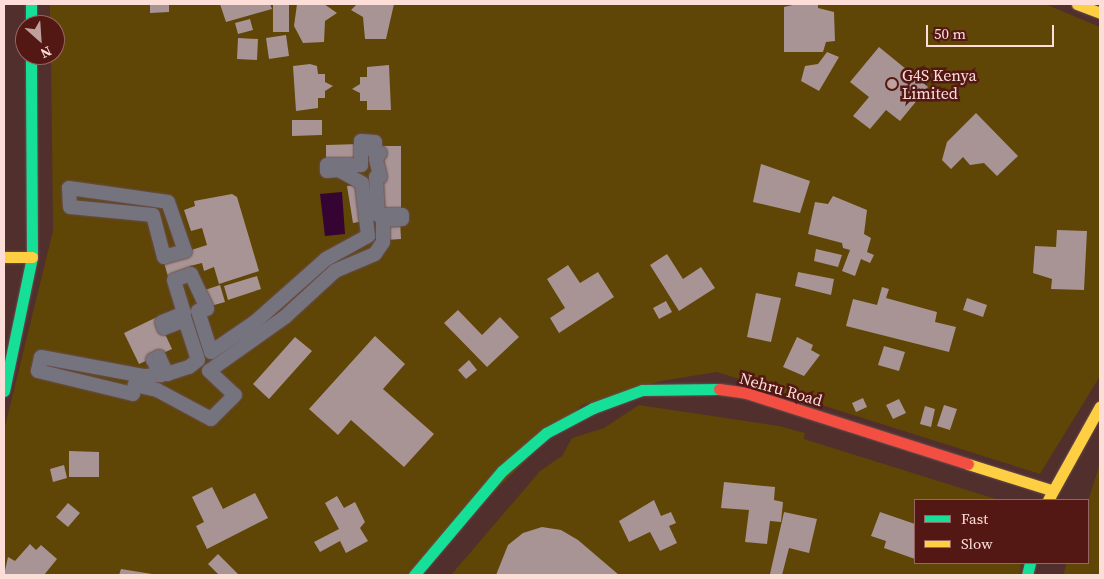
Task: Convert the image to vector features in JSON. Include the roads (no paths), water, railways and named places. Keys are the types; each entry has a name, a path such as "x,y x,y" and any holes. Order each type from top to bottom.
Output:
{"street":[{"path":"1077,4 1100,13"},
{"path":"4,391 32,257 31,65"},
{"path":"361,141 375,142 375,154 380,154 376,159 380,177 376,177 378,215 402,218 383,220 384,242 376,254 335,271 285,317 209,370 235,394 211,419 157,390 135,385 132,394 38,371 41,356 144,376 161,375 153,360 159,357 167,374 189,367 198,360 185,320 164,328 162,322 184,313 174,280 192,274 201,290 207,309 198,311 211,352 277,306 326,259 368,236 362,183 339,170 327,171 327,165 361,164 361,141"},
{"path":"69,188 168,202 185,251 164,257 153,215 70,207 69,188"},
{"path":"4,257 32,257"},
{"name":"Nehru Road","path":"414,575 502,471 546,434 593,408 642,390 698,386 746,393 1050,495"},
{"path":"1050,495 1100,406"}],"place":[{"name":"G4S Kenya Limited","path":"892,84"}]}
